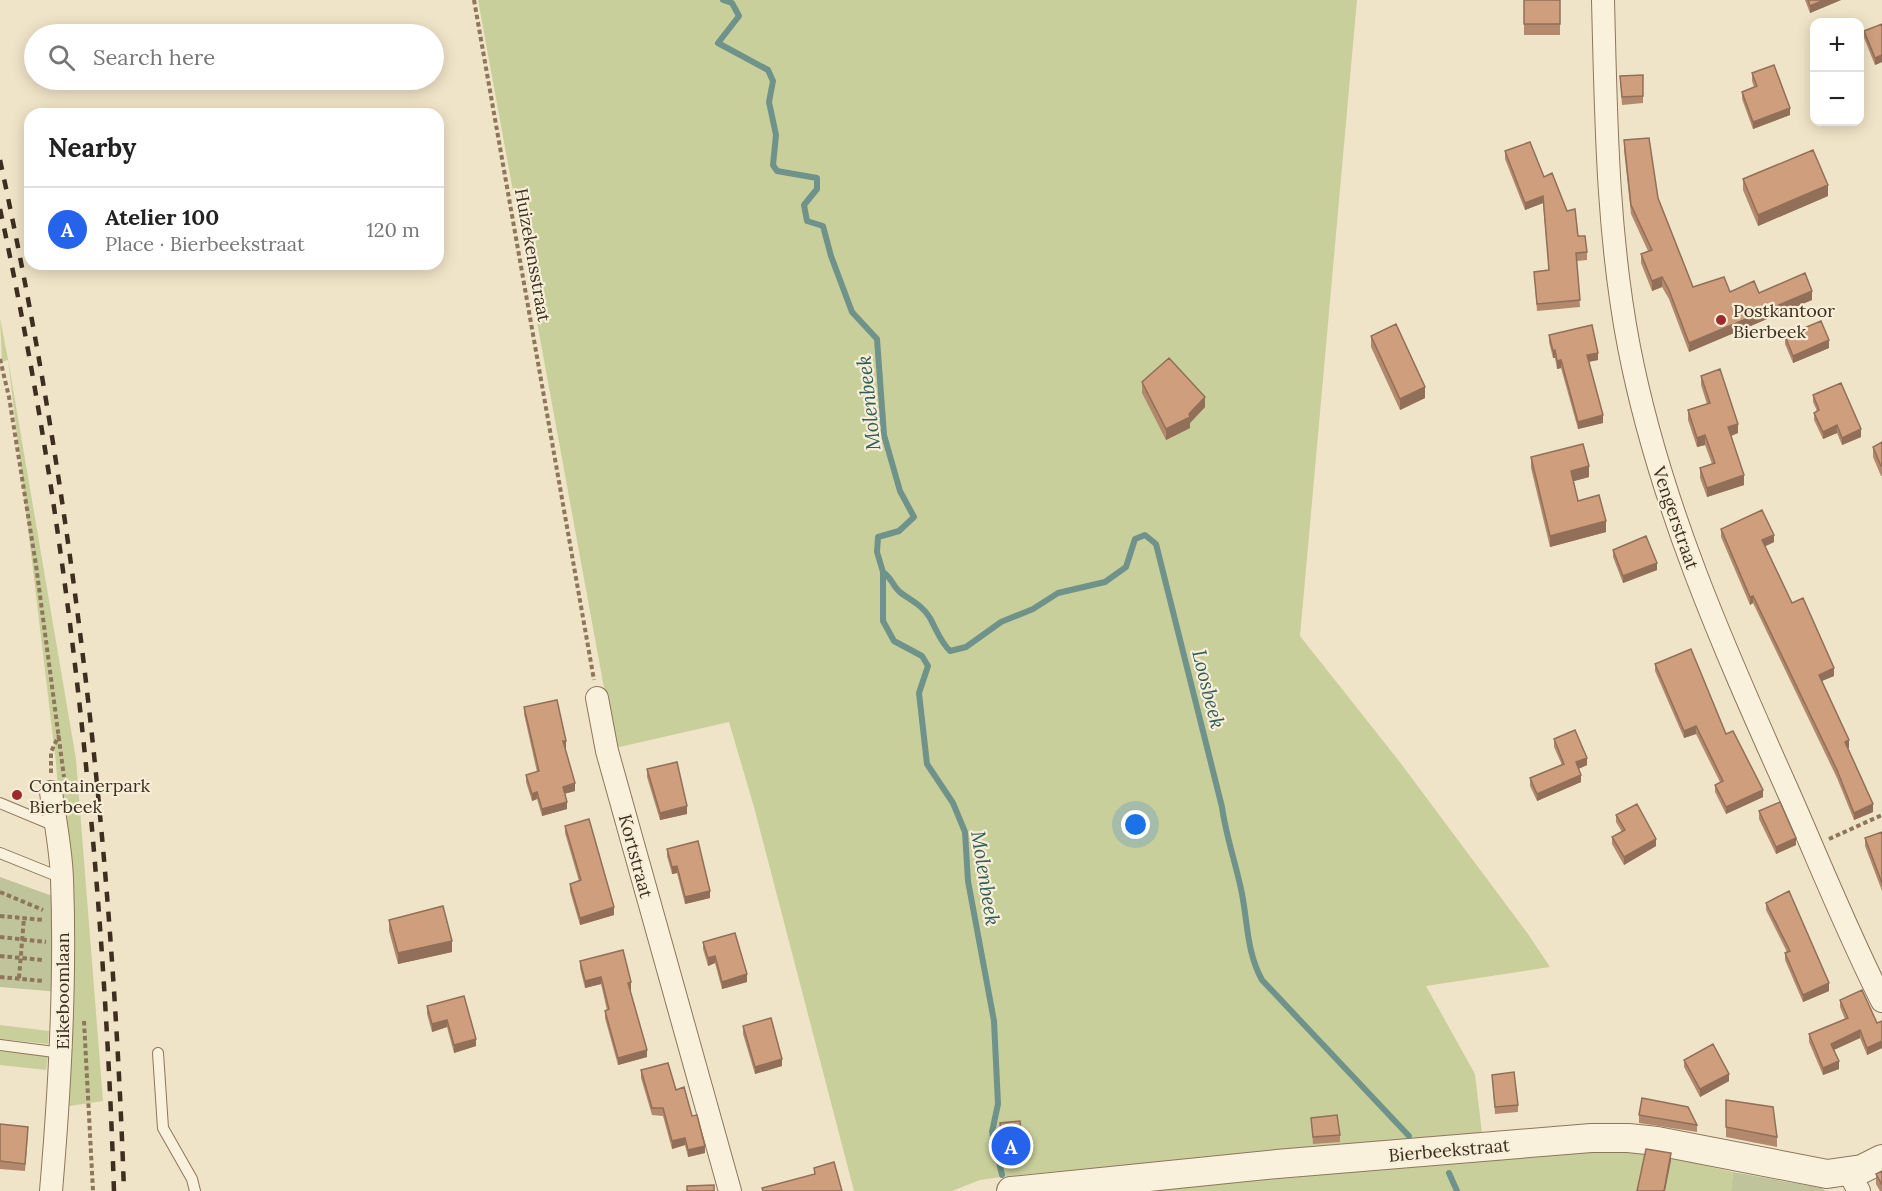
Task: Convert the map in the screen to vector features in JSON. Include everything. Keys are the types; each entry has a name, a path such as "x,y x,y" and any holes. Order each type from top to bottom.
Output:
{"street":[{"name":"Vengerstraat","path":"1603,0 1611,213 1623,311 1638,386 1676,524 1717,629 1882,1001"},
{"name":"Kortstraat","path":"597,698 610,762 730,1191"},
{"name":"Eikeboomlaan","path":"51,792 58,828 62,878 63,1053 51,1191"},
{"name":"Bierbeekstraat","path":"1011,1191 1289,1163 1619,1138 1657,1141 1845,1180 1882,1159"}],"lane":[{"path":"0,803 58,828"},
{"path":"0,853 62,878"},
{"path":"0,1045 63,1053"},
{"path":"158,1053 163,1128 192,1179 195,1191"}],"path":[{"name":"Huizekensstraat","path":"474,0 597,698"},
{"path":"0,358 9,397 36,565 59,734 51,752 51,792"},
{"path":"1812,846 1882,815"},
{"path":"1,892 45,911"},
{"path":"0,916 45,920"},
{"path":"19,978 24,918"},
{"path":"0,937 46,942"},
{"path":"0,956 47,961"},
{"path":"0,977 48,981"},
{"path":"87,1057 93,1191"}],"green space":[{"path":"478,0 1357,0 1300,636 1399,761 1550,967 1426,986 1475,1074 1482,1133 1008,1176 980,1180 952,1191 854,1191 754,807 729,722 615,748"},
{"path":"0,318 8,359 76,759 103,1101 63,1107 65,879 56,763 8,360 2,362"},
{"path":"0,877 55,897 60,992 0,987"},
{"path":"0,1025 49,1031 48,1044 0,1039"},
{"path":"0,1051 48,1056 46,1070 0,1065"},
{"path":"1627,1148 1733,1172 1731,1191 1138,1191"},
{"path":"1733,1172 1821,1188 1826,1191 1731,1191"}],"building":[{"path":"1524,0 1560,0 1560,24 1524,24"},
{"path":"1808,0 1824,0 1810,6"},
{"path":"1882,24 1882,55 1875,58 1864,31"},
{"path":"1774,65 1790,108 1753,122 1742,92 1757,86 1752,73"},
{"path":"1643,75 1643,96 1622,97 1620,76"},
{"path":"1649,138 1658,198 1693,287 1724,277 1730,292 1754,281 1759,293 1805,273 1812,291 1689,343 1662,277 1652,281 1641,254 1652,250 1631,205 1624,140"},
{"path":"1530,142 1544,177 1552,173 1567,211 1575,209 1578,236 1585,236 1587,252 1576,253 1580,300 1537,304 1534,272 1549,270 1543,196 1525,203 1505,151"},
{"path":"1813,150 1828,185 1758,215 1743,179"},
{"path":"1821,321 1829,340 1793,356 1785,336"},
{"path":"1396,324 1425,387 1400,399 1371,336"},
{"path":"1592,325 1598,353 1587,355 1603,415 1578,422 1561,360 1557,361 1549,335"},
{"path":"1169,358 1205,397 1189,414 1190,417 1166,429 1142,382"},
{"path":"1720,369 1738,424 1728,427 1744,475 1707,488 1700,468 1715,463 1705,435 1697,438 1688,410 1710,403 1701,376"},
{"path":"1841,383 1861,429 1842,438 1837,425 1823,432 1814,413 1819,410 1813,395"},
{"path":"1882,442 1882,465 1881,466 1873,447"},
{"path":"1583,444 1589,466 1571,471 1578,501 1599,495 1606,521 1550,536 1531,457"},
{"path":"1762,510 1774,535 1762,540 1792,603 1803,598 1834,668 1819,675 1849,740 1845,742 1873,804 1854,813 1837,770 1753,596 1750,597 1721,529"},
{"path":"1646,536 1657,563 1623,576 1613,550"},
{"path":"1691,649 1726,734 1733,731 1763,790 1726,807 1715,785 1723,781 1696,726 1684,731 1655,664"},
{"path":"557,700 566,741 563,741 575,783 563,787 567,802 542,809 537,792 532,794 526,775 539,771 524,707"},
{"path":"1575,730 1587,758 1576,762 1581,775 1537,794 1530,778 1564,764 1554,739"},
{"path":"677,762 687,806 660,813 647,769"},
{"path":"1780,802 1796,838 1776,847 1759,811"},
{"path":"1637,804 1656,839 1624,857 1612,837 1625,830 1616,815"},
{"path":"589,819 614,907 580,918 570,884 581,880 565,826"},
{"path":"1882,832 1882,883 1865,838"},
{"path":"698,841 710,891 685,897 677,866 672,867 667,849"},
{"path":"1789,891 1829,983 1803,995 1785,953 1790,951 1766,903"},
{"path":"443,906 452,941 398,953 389,920"},
{"path":"735,933 747,974 722,982 715,956 708,958 703,942"},
{"path":"623,950 631,982 628,983 647,1050 618,1058 605,1011 609,1009 601,977 585,981 580,961"},
{"path":"1862,990 1877,1023 1882,1021 1882,1041 1867,1048 1860,1030 1831,1044 1839,1061 1823,1068 1809,1034 1848,1018 1840,1000"},
{"path":"464,996 476,1039 454,1045 447,1020 432,1024 427,1006"},
{"path":"771,1018 782,1059 755,1067 743,1026"},
{"path":"1713,1044 1729,1074 1700,1089 1684,1060"},
{"path":"668,1063 676,1090 684,1087 692,1116 697,1115 705,1146 688,1150 685,1138 672,1141 663,1108 652,1108 641,1070"},
{"path":"1514,1072 1518,1105 1495,1107 1492,1075"},
{"path":"1642,1098 1688,1107 1697,1125 1639,1115"},
{"path":"1726,1100 1773,1107 1777,1137 1726,1127"},
{"path":"1337,1115 1340,1135 1313,1137 1311,1118"},
{"path":"1020,1121 1023,1154 1003,1156 1000,1123"},
{"path":"0,1124 28,1127 25,1164 0,1161"},
{"path":"1646,1149 1671,1153 1664,1191 1637,1191"},
{"path":"834,1162 842,1191 763,1191 762,1188 815,1174 814,1168"},
{"path":"1882,1171 1882,1185 1876,1174"},
{"path":"714,1185 714,1191 687,1191 687,1186"}],"waterway":[{"name":"Molenbeek","path":"723,0 732,3 739,16 718,43 768,70 773,81 769,102 776,135 773,165 777,171 817,178 817,189 804,205 807,221 823,226 831,256 852,312 877,339 884,435 900,491 914,517 899,531 878,537 877,552 883,572 883,621 894,641 922,656 928,666 919,693 927,764 953,803 965,832 968,881 994,1021 998,1104 992,1132 1002,1175"},
{"name":"Loosbeek","path":"883,572 898,591 927,614 941,640 950,651 966,647 1001,622 1033,609 1058,593 1105,582 1126,567 1135,539 1145,535 1156,544 1222,807 1241,889 1250,947 1257,969 1262,980 1409,1136"},
{"name":"Loosbeek","path":"1449,1173 1457,1191"}],"railway":[{"path":"0,160 26,287 48,415 85,672 110,931 124,1191"},
{"path":"0,209 45,451 79,697 101,945 114,1191"}],"place":[{"name":"Postkantoor Bierbeek","path":"1721,320"},
{"name":"Containerpark Bierbeek","path":"17,795"},
{"name":"Atelier 100","path":"1011,1146"}]}
